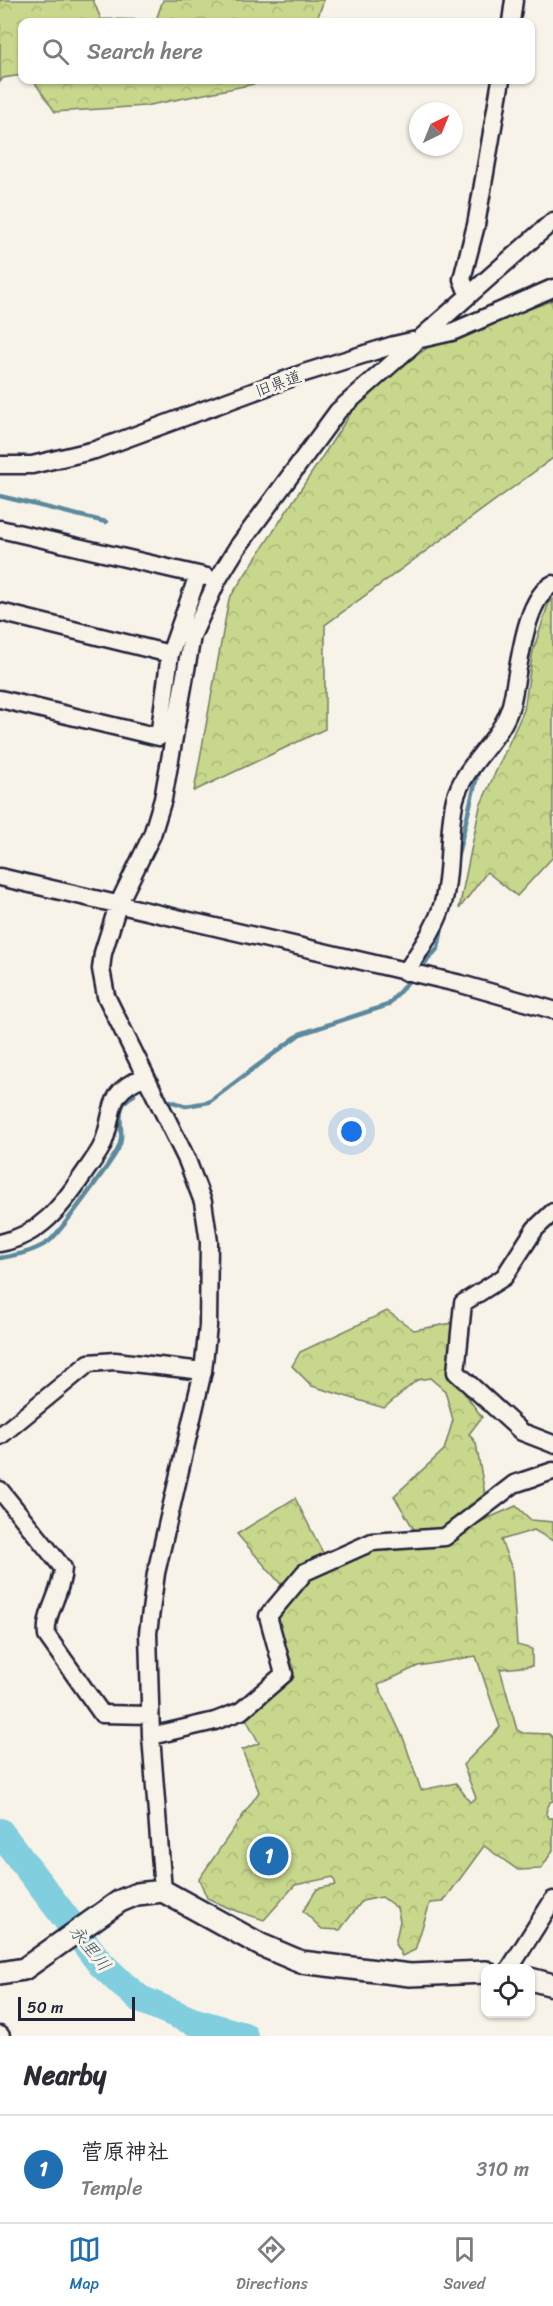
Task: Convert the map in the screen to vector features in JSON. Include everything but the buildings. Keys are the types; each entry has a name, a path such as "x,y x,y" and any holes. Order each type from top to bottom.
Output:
{"street":[{"path":"512,18 514,0"},
{"path":"468,294 462,279 476,225 500,84"},
{"path":"163,1891 151,1736 148,1632 156,1572 203,1371 208,1326 209,1242 203,1202 187,1160 106,996 102,982 103,953 118,905 152,835 163,799 192,636 218,579 237,548 338,411 553,221"},
{"name":"旧県道","path":"0,465 32,465 95,450 304,373 394,345 452,333 553,288"},
{"path":"1,534 218,579"},
{"path":"0,699 159,737 170,654 198,575"},
{"path":"414,974 443,903 455,799 467,772 501,727 510,708 533,604 544,588 553,584"},
{"path":"0,612 170,654"},
{"path":"0,877 414,974 553,1010"},
{"path":"0,1243 15,1240 43,1225 63,1205 101,1147 117,1093 130,1083 144,1077"},
{"path":"553,1212 536,1229 504,1277 463,1302 456,1372 522,1432 553,1444"},
{"path":"0,1436 89,1363 115,1361 203,1371"},
{"path":"151,1736 215,1721 241,1711 284,1674 268,1616 305,1572 372,1542 445,1537 514,1484 553,1471"},
{"path":"0,1490 63,1568 63,1586 45,1624 47,1636 102,1714 150,1715"},
{"path":"0,1973 24,1969 120,1901 137,1894 163,1891 261,1945 301,1962 410,1975 481,1972"},
{"path":"513,1964 553,1900"},
{"path":"535,1980 553,1984"}],"green space":[{"path":"0,0 93,0 101,18 18,18 18,76 3,78 0,82"},
{"path":"163,0 324,0 317,18 157,18"},
{"path":"36,84 254,84 145,106 55,112"},
{"path":"553,300 553,458 325,625 325,729 194,791 229,599 362,396 427,348"},
{"path":"553,599 553,857 517,896 487,872 459,909 480,806 524,710 533,651 549,602"},
{"path":"387,1311 414,1330 453,1323 459,1386 482,1417 469,1434 476,1443 485,1494 467,1513 475,1524 516,1506 531,1520 553,1522 553,1541 534,1530 501,1540 512,1569 517,1645 532,1649 532,1666 500,1669 517,1730 523,1733 549,1734 553,1738 553,1801 550,1802 546,1812 549,1818 553,1818 553,1850 541,1869 518,1870 484,1846 443,1902 430,1903 415,1950 402,1956 395,1944 400,1921 397,1908 382,1897 362,1901 340,1930 322,1929 303,1911 317,1889 336,1885 333,1877 295,1885 264,1920 207,1898 199,1879 259,1792 242,1750 259,1743 246,1719 275,1692 294,1668 275,1618 292,1597 237,1534 295,1498 323,1553 373,1549 389,1551 415,1531 394,1496 444,1450 453,1420 445,1391 430,1378 417,1380 384,1408 312,1386 292,1366 300,1352","holes":["476,1656 500,1727 463,1765 476,1798 470,1802 456,1783 421,1790 404,1740 378,1685 418,1666"]}],"waterway":[{"path":"0,496 106,522"},
{"path":"456,862 479,768"},
{"path":"419,970 438,948 443,923"},
{"path":"170,1101 186,1106 209,1102 300,1034 388,1005 413,976"},
{"path":"0,1258 37,1248 48,1242 62,1227 118,1149 121,1142 122,1106 134,1095"},
{"name":"永里川","path":"0,1832 100,1963 122,1984 140,1999 192,2021 244,2036"}],"place":[{"name":"菅原神社","path":"269,1856"}]}
